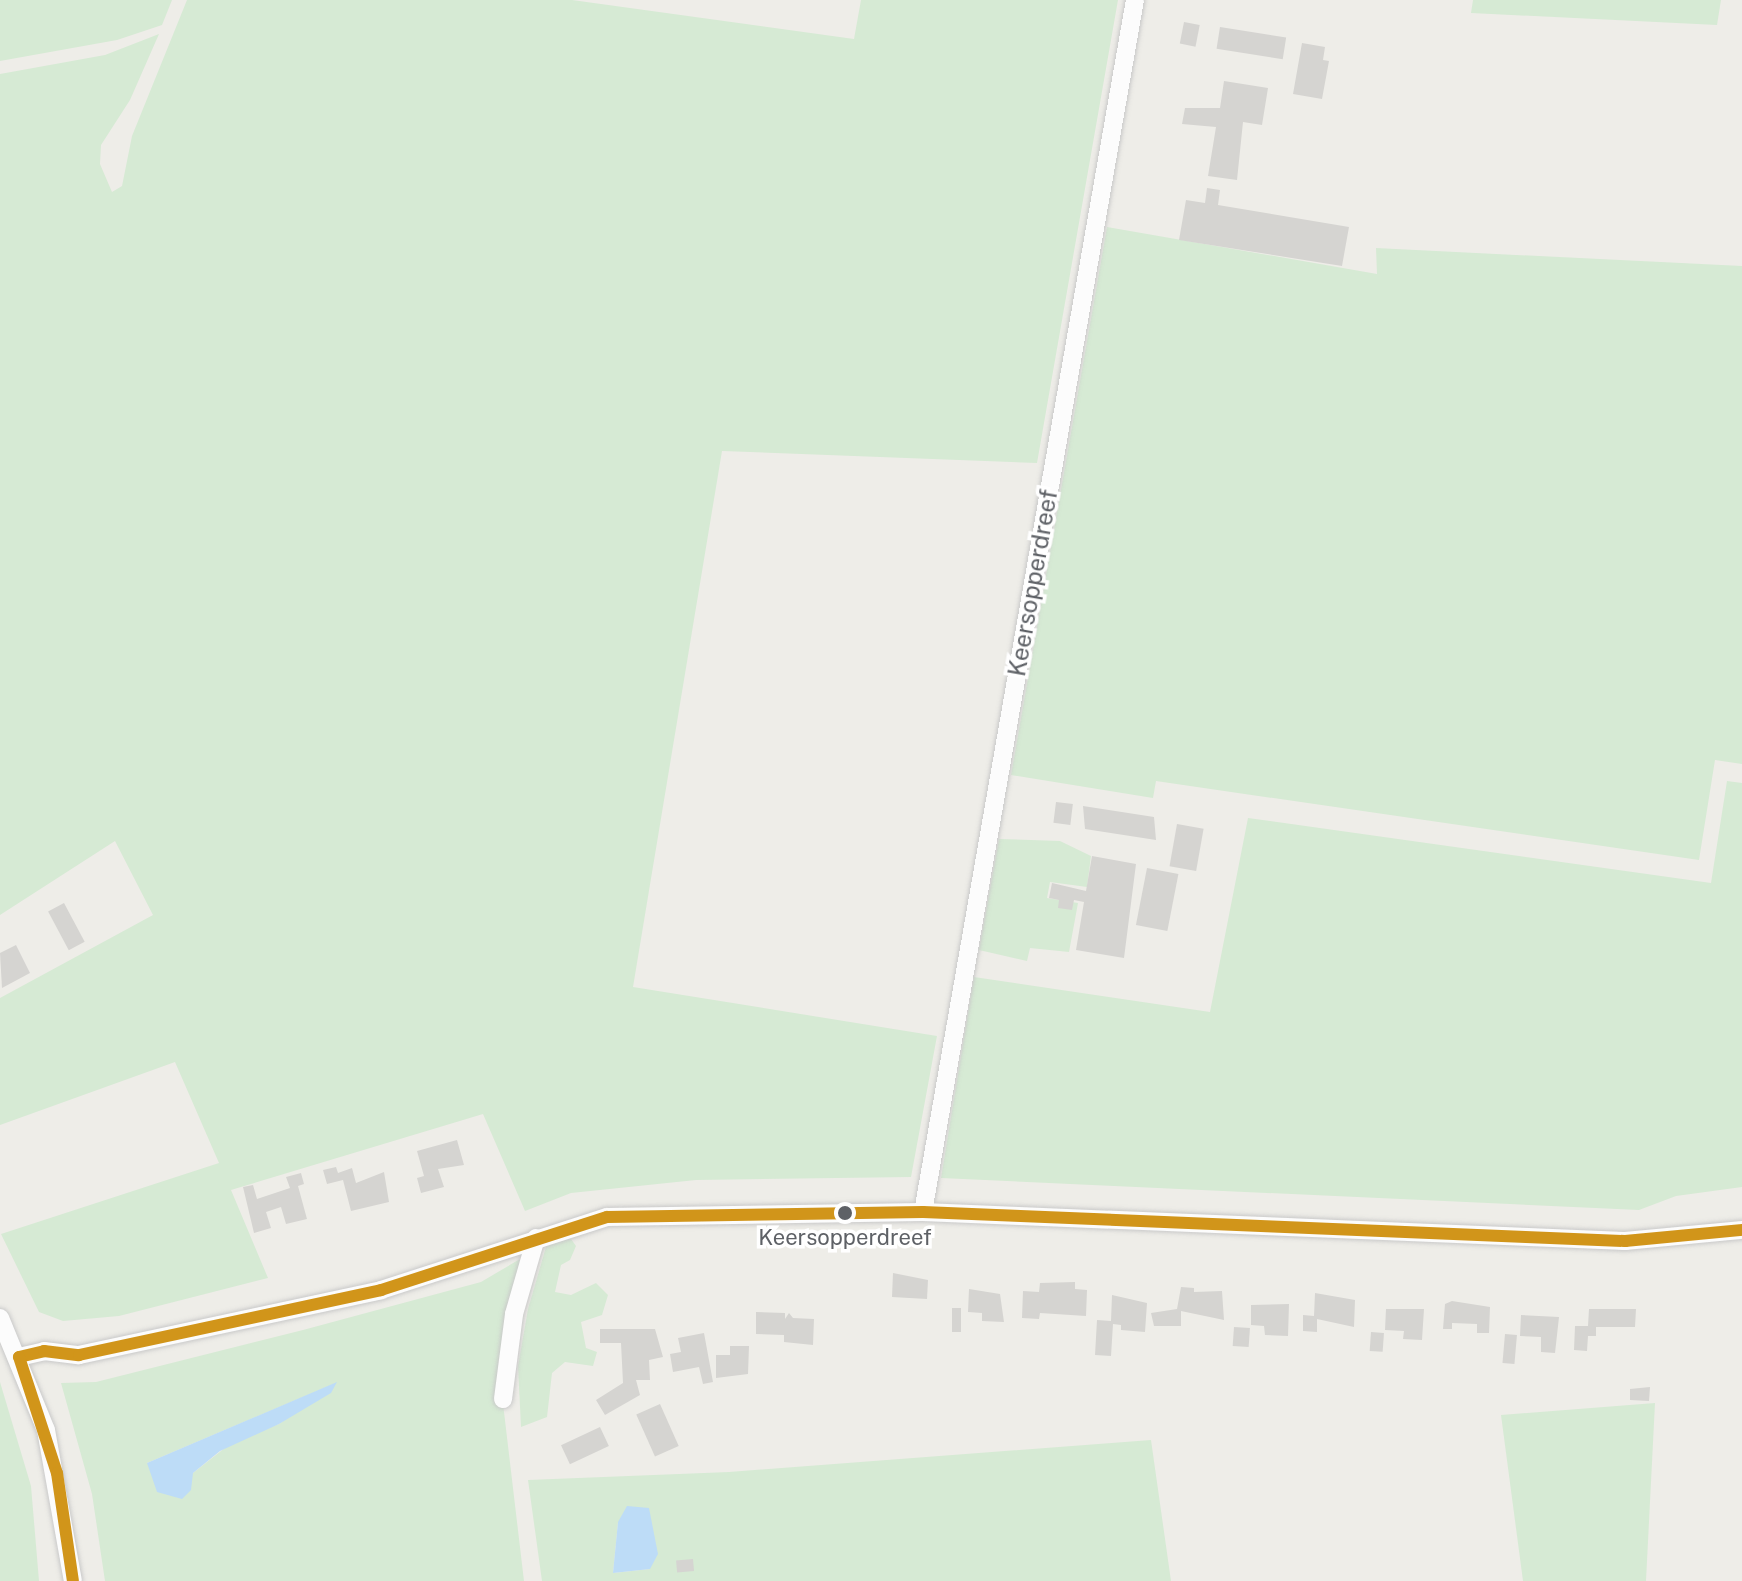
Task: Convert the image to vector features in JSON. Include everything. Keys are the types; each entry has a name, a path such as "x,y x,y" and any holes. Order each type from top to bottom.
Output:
{"street":[{"name":"Keersopperdreef","path":"923,1212 1135,0"},
{"path":"19,1357 44,1351 79,1355 381,1290 485,1260 536,1238 607,1217 923,1212 1625,1241 1742,1230"},
{"path":"503,1399 514,1314 536,1238"},
{"path":"0,1318 19,1357 57,1473 73,1581"}],"green space":[{"path":"0,0 172,0 162,25 117,40 0,61"},
{"path":"187,0 572,0 854,39 861,0 1118,0 1037,463 722,451 633,987 937,1036 911,1177 696,1180 571,1193 525,1211 483,1114 231,1190 268,1278 119,1316 63,1321 39,1312 1,1234 219,1163 175,1062 0,1125 0,998 153,915 115,841 0,915 0,74 105,55 159,34 130,100 101,145 100,164 112,192 122,186 132,136"},
{"path":"1473,0 1721,0 1717,25 1471,13"},
{"path":"1107,227 1377,274 1376,248 1742,266 1742,764 1715,760 1699,860 1156,781 1153,798 1011,775"},
{"path":"1727,781 1742,783 1742,1187 1676,1196 1639,1210 941,1178 974,977 1210,1012 1248,818 1711,883"},
{"path":"999,839 1060,841 1091,856 1087,887 1050,882 1047,898 1078,903 1069,952 1030,948 1027,961 979,950"},
{"path":"566,1232 576,1246 570,1260 561,1265 555,1292 571,1295 596,1283 608,1295 602,1315 581,1322 586,1348 597,1352 593,1366 565,1362 552,1373 547,1417 521,1427 518,1366 528,1309 548,1240"},
{"path":"520,1259 502,1395 524,1581 105,1581 92,1494 61,1383 96,1382 481,1282","holes":["336,1383 279,1424 235,1440 193,1473 147,1463"]},
{"path":"0,1382 31,1486 39,1581 0,1581"},
{"path":"1655,1403 1646,1581 1523,1581 1501,1415"},
{"path":"1151,1440 1171,1581 542,1581 528,1480 729,1472","holes":["618,1522 650,1569 613,1573"]}],"water":[{"path":"337,1382 331,1393 279,1424 220,1451 193,1473 191,1490 182,1499 157,1492 147,1463"},
{"path":"627,1506 649,1508 658,1554 650,1569 613,1573 618,1522"}],"building":[{"path":"1184,22 1200,25 1196,47 1180,44"},
{"path":"1220,27 1286,37 1283,59 1217,49"},
{"path":"1302,43 1325,47 1323,60 1329,61 1322,99 1293,94"},
{"path":"1224,81 1268,88 1262,125 1243,122 1237,180 1208,176 1216,127 1182,124 1185,108 1220,108"},
{"path":"1207,188 1220,190 1218,205 1349,227 1342,266 1179,240 1186,200 1205,203"},
{"path":"1056,802 1073,804 1070,825 1053,823"},
{"path":"1083,806 1154,817 1156,840 1085,829"},
{"path":"1177,824 1204,829 1196,871 1170,866"},
{"path":"1092,856 1136,864 1124,958 1076,950 1084,902 1074,900 1072,910 1058,908 1059,900 1049,898 1052,883 1086,891"},
{"path":"1147,868 1178,874 1167,931 1136,925"},
{"path":"64,903 85,942 69,950 48,911"},
{"path":"16,945 30,973 2,988 0,953"},
{"path":"457,1140 464,1165 438,1169 444,1187 421,1193 417,1178 424,1176 417,1151"},
{"path":"336,1167 338,1173 352,1168 356,1183 384,1172 389,1202 351,1211 343,1180 327,1184 323,1170"},
{"path":"301,1173 304,1184 298,1186 307,1219 286,1224 281,1207 266,1212 271,1228 254,1233 243,1187 253,1185 257,1199 290,1188 286,1177"},
{"path":"893,1273 928,1280 927,1299 892,1297"},
{"path":"1075,1282 1075,1289 1087,1290 1086,1316 1040,1313 1039,1319 1022,1318 1023,1291 1039,1292 1040,1283"},
{"path":"1181,1287 1194,1288 1194,1292 1222,1291 1224,1320 1181,1311 1181,1326 1154,1326 1151,1313 1177,1309"},
{"path":"969,1289 1000,1294 1004,1322 982,1321 982,1313 968,1312"},
{"path":"1315,1293 1355,1300 1354,1327 1317,1319 1317,1332 1303,1331 1303,1315 1314,1316"},
{"path":"1112,1295 1147,1303 1145,1332 1121,1330 1121,1325 1113,1324 1111,1356 1095,1355 1097,1320 1111,1321"},
{"path":"1452,1301 1490,1307 1489,1333 1477,1333 1477,1324 1452,1323 1452,1329 1443,1329 1445,1304"},
{"path":"1289,1304 1288,1336 1265,1335 1264,1326 1251,1325 1251,1305"},
{"path":"952,1308 961,1308 961,1332 952,1332"},
{"path":"1386,1309 1424,1309 1422,1340 1403,1339 1404,1331 1385,1330"},
{"path":"1589,1309 1636,1309 1635,1327 1596,1327 1596,1336 1588,1336 1587,1351 1574,1350 1575,1326 1588,1326"},
{"path":"756,1312 785,1313 785,1319 789,1313 793,1318 814,1319 813,1345 784,1342 784,1335 756,1334"},
{"path":"1521,1315 1559,1317 1555,1353 1541,1352 1541,1337 1520,1336"},
{"path":"1234,1327 1250,1328 1249,1347 1233,1346"},
{"path":"600,1329 655,1329 663,1357 649,1360 650,1380 636,1380 640,1395 605,1415 596,1400 623,1383 621,1343 600,1343"},
{"path":"1371,1332 1384,1333 1383,1352 1370,1351"},
{"path":"704,1333 713,1382 703,1384 699,1367 673,1372 670,1354 681,1352 678,1338"},
{"path":"1505,1334 1517,1335 1514,1364 1502,1363"},
{"path":"730,1346 749,1346 748,1374 716,1378 716,1355 730,1355"},
{"path":"1650,1387 1649,1401 1630,1400 1630,1389"},
{"path":"660,1404 679,1446 655,1457 636,1415"},
{"path":"600,1427 609,1446 570,1464 561,1445"},
{"path":"693,1559 694,1571 677,1572 676,1560"}],"transit line":[{"path":"19,1357 44,1351 79,1355 381,1290 607,1217 923,1212 1625,1241 1742,1230"},
{"path":"19,1357 57,1473 73,1581"}],"place":[{"name":"Keersopperdreef","path":"845,1213"}]}
